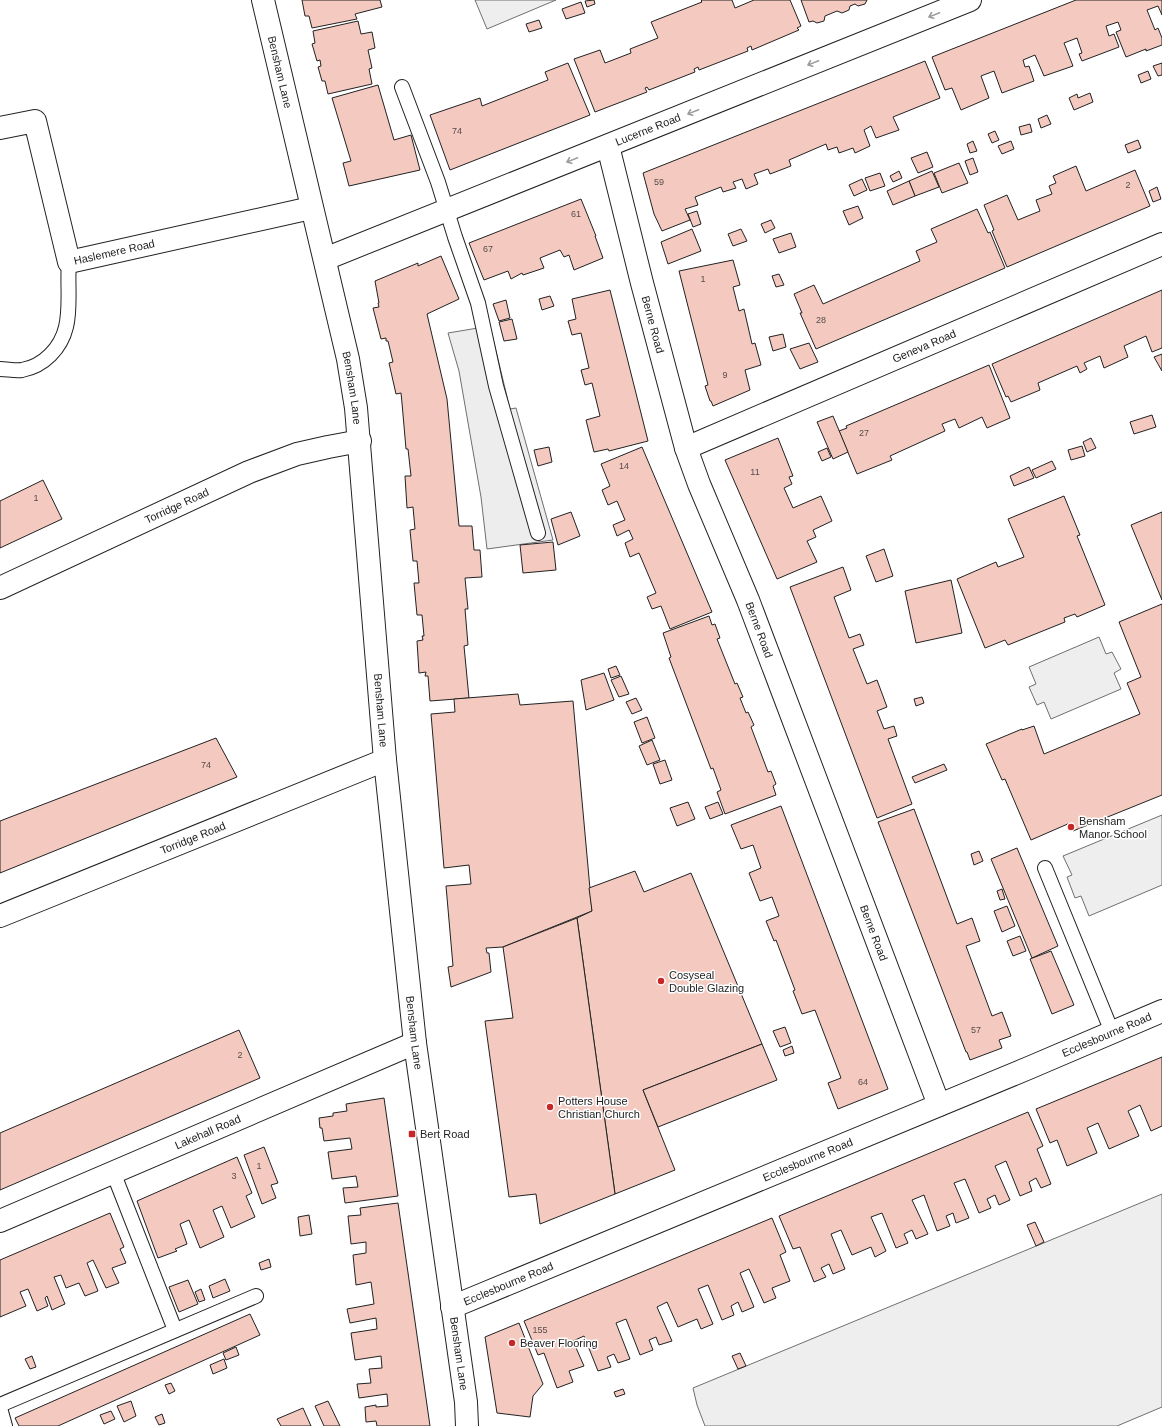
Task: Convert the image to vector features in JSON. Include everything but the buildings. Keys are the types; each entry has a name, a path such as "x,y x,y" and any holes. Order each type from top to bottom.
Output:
{"street":[{"name":"Bensham Lane","path":"263,0 348,359 356,408 360,441 385,760 415,1043 466,1402 466,1426"},
{"name":"Lucerne Road","path":"325,259 970,0"},
{"name":"Haslemere Road","path":"0,128 35,121 69,262 312,208"},
{"name":"Berne Road","path":"608,146 642,283 686,448 699,484 748,600 938,1105"},
{"name":"Geneva Road","path":"686,448 1162,244"},
{"name":"Torridge Road","path":"0,588 210,489 267,464 328,446 360,441"},
{"name":"Torridge Road","path":"0,916 385,760"},
{"name":"Ecclesbourne Road","path":"452,1306 1162,1011"},
{"name":"Lakehall Road","path":"0,1221 415,1043"}],"lane":[{"path":"402,87 438,182 478,303 496,386 538,533"},
{"path":"0,368 22,370 44,362 58,347 66,327 69,262"},
{"path":"1044,868 1112,1032"},
{"path":"113,1172 175,1330"},
{"path":"5,1426 0,1407 256,1296"}],"shaded area":[{"path":"475,0 556,0 487,29"},
{"path":"490,326 510,409 516,408 553,540 487,549 481,497 459,371 448,333"},
{"path":"1099,637 1106,654 1112,652 1121,669 1114,673 1121,689 1051,719 1044,702 1037,705 1029,687 1036,684 1029,667"},
{"path":"1162,815 1162,885 1089,916 1081,896 1075,898 1067,877 1072,875 1063,856"},
{"path":"1162,1194 1162,1407 1117,1426 705,1426 697,1405 693,1388"}],"place":[{"name":"Bensham Manor School","path":"1071,827"},
{"name":"Cosyseal Double Glazing","path":"661,981"},
{"name":"Potters House Christian Church","path":"550,1107"},
{"name":"Bert Road","path":"412,1134"},
{"name":"Beaver Flooring","path":"512,1343"}]}
